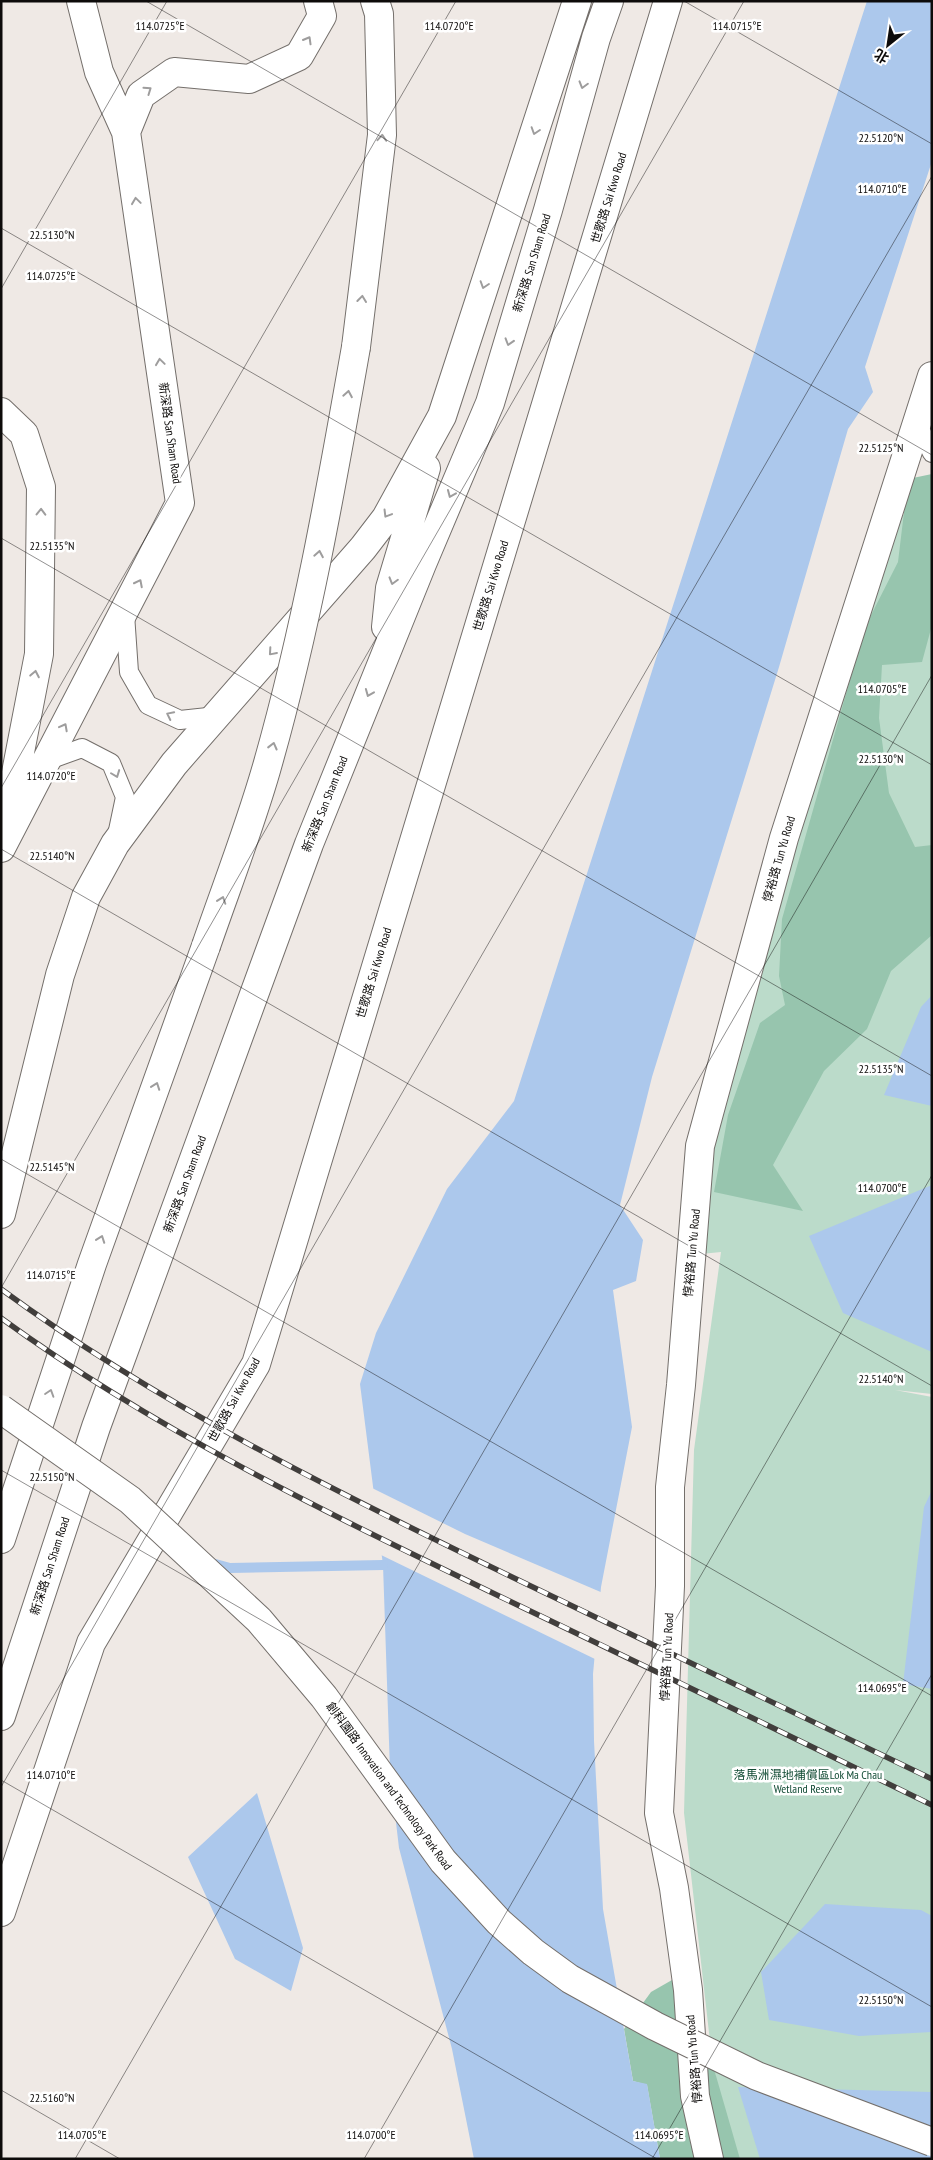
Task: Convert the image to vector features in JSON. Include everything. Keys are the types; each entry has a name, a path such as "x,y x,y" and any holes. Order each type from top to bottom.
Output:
{"main road":[{"name":"新深路 San Sham Road","path":"2,845 180,503 126,132 99,72 81,1"},
{"path":"126,132 141,95 174,72 249,79 299,56 322,16 318,1"},
{"path":"1,1539 92,1264 206,946 266,771 281,714 318,561 356,347 382,135 379,14 376,1"},
{"name":"新深路 San Sham Road","path":"383,657 390,588 442,416 577,1"},
{"name":"新深路 San Sham Road","path":"1,1716 96,1427 308,844 383,657 490,403 548,210 596,38 609,1"},
{"name":"世歌路 Sai Kwo Road","path":"1,1912 91,1643 256,1364 668,1"},
{"name":"惇裕路 Tun Yu Road","path":"709,2159 695,2096 688,1990 674,1888 659,1813 670,1586 670,1487 681,1384 700,1146 784,838 932,376"},
{"name":"新深路 San Sham Road","path":"1,412 24,434 41,487 39,654 2,845"},
{"name":"新深路 San Sham Road","path":"1,1214 60,975 86,897 115,844 174,764 386,518 442,416"},
{"name":"創科園路 Innovation and Technology Park Road","path":"1,1409 130,1500 259,1620 324,1697 443,1861 499,1922 533,1952 570,1979 638,2017 757,2076 932,2142"}],"lane":[{"path":"917,423 932,454"},
{"path":"125,610 129,672 148,705 180,720 217,716"},
{"path":"46,761 82,748 111,763 125,797 115,844"}],"green space":[{"path":"932,474 932,625 922,662 882,665 879,718 889,793 915,847 932,845 932,935 891,971 867,1029 824,1071 773,1165 803,1211 714,1192 728,1115 760,1023 785,1005 779,976 782,919 865,627 898,562 908,479"},
{"name":"落馬洲濕地補償區Lok Ma Chau Wetland Reserve","path":"889,513 932,518 932,1394 895,1390 932,1397 932,2159 730,2159 711,2050 684,1813 694,1450 721,1252 691,1255 700,1146"},
{"path":"686,1972 740,2159 660,2159 647,2085 633,2081 624,2029 651,1992"}],"water":[{"path":"867,1 932,1 932,161 865,367 873,392 848,429 779,667 652,1077 620,1205 643,1240 636,1281 613,1290 632,1427 601,1587 593,1674 594,1741 603,1909 633,2081 647,2084 660,2159 474,2159 452,2049 399,1848 390,1771 383,1565 360,1384 376,1333 447,1189 514,1101"},
{"path":"932,995 932,1106 884,1095 921,1007"},
{"path":"932,1185 932,1352 843,1313 809,1236"},
{"path":"932,1490 932,1689 903,1684 924,1507"},
{"path":"257,1793 303,1948 291,1991 235,1959 188,1857"},
{"path":"825,1904 921,1910 932,1916 932,2032 859,2036 769,2020 761,1972"},
{"path":"738,2087 932,2092 932,2159 760,2159"}],"pier":[{"path":"370,1487 465,1534 603,1593 597,1660 379,1554"}],"waterway":[{"path":"208,1562 230,1568 383,1565"}],"railway":[{"path":"1,1289 123,1371 250,1445 446,1545 932,1779"},
{"path":"1,1318 60,1359 120,1397 243,1468 306,1501 932,1805"}]}
